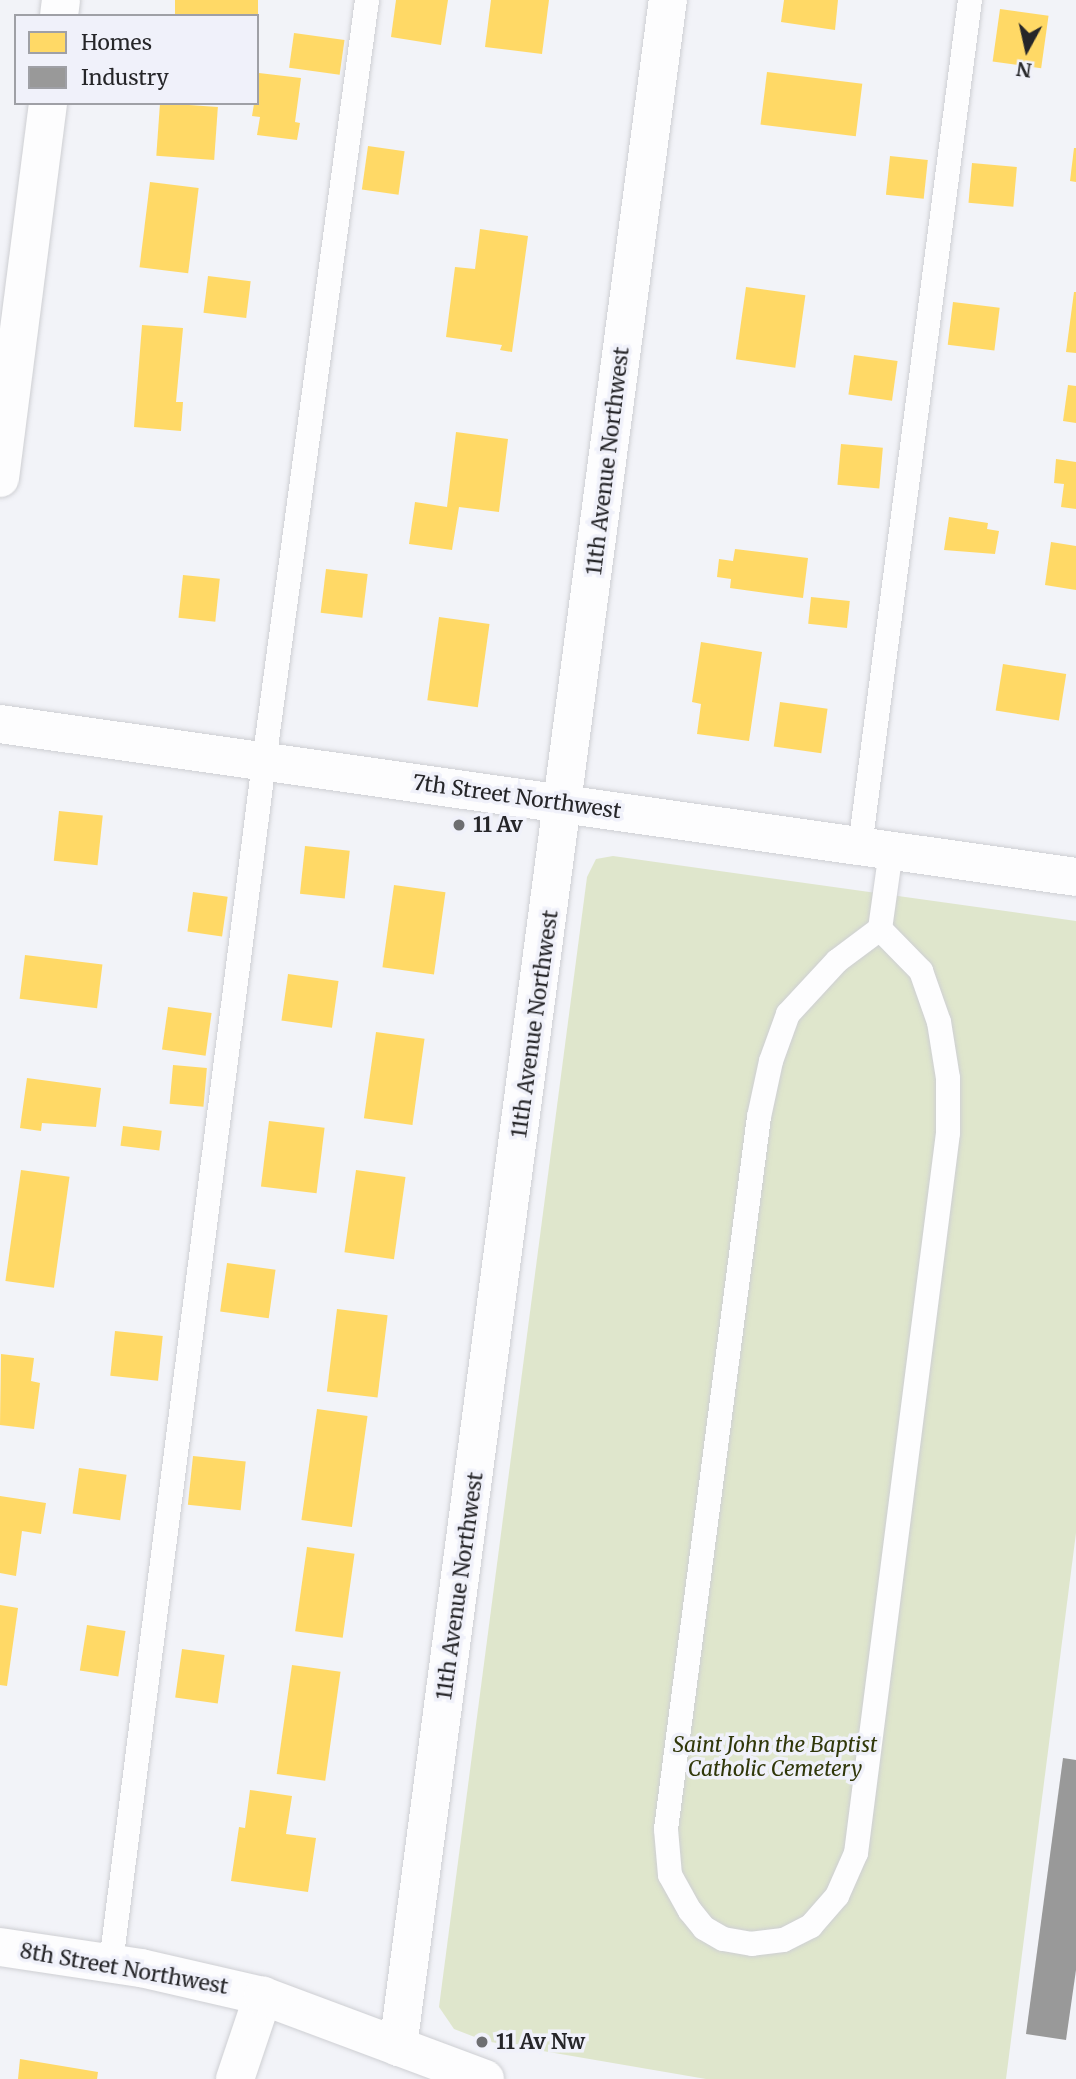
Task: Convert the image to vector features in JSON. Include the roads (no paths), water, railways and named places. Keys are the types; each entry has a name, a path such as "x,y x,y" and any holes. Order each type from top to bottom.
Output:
{"street":[{"name":"11th Avenue Northwest","path":"398,2047 668,0"},
{"path":"0,478 48,105"},
{"name":"7th Street Northwest","path":"0,724 1076,877"},
{"name":"8th Street Northwest","path":"0,1947 111,1963 263,1996 485,2079"},
{"path":"235,2079 263,1996"}],"lane":[{"path":"111,1963 264,762 367,0"},
{"path":"880,929 837,961 788,1014 771,1061 759,1117 666,1829 670,1875 690,1911 704,1928 723,1939 752,1944 783,1940 811,1926 837,1896 856,1853 946,1147 948,1078 939,1022 921,971 880,929 875,849 970,0"}],"place":[{"name":"11 Av","path":"459,825"},
{"name":"11 Av Nw","path":"482,2042"}],"park label":[{"name":"Saint John the Baptist Catholic Cemetery","path":"775,1757"}]}
